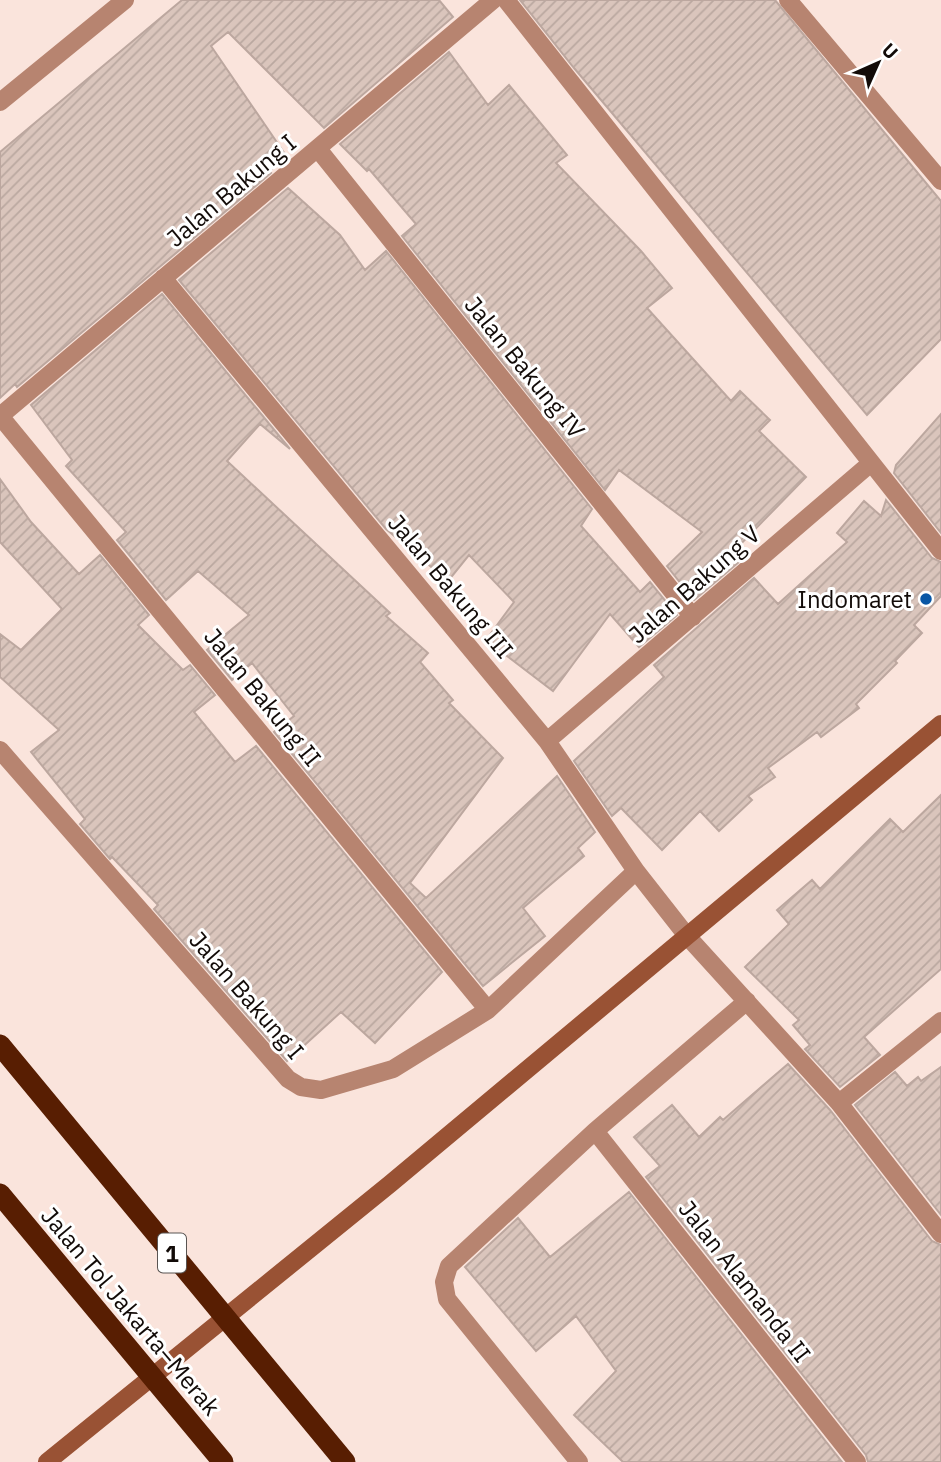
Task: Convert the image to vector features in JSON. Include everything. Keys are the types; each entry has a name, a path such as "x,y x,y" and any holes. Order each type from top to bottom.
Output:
{"highway":[{"name":"1","path":"0,1045 345,1462"},
{"name":"Jalan Tol Jakarta–Merak","path":"0,1194 223,1462"}],"street":[{"path":"0,102 125,0"},
{"name":"Jalan Bakung I","path":"0,416 493,0"},
{"path":"506,0 941,551"},
{"path":"788,0 941,181"},
{"name":"Jalan Bakung IV","path":"318,149 693,617"},
{"name":"Jalan Bakung III","path":"163,278 547,741 636,871 687,936 839,1103 941,1234"},
{"name":"Jalan Bakung II","path":"0,416 488,1010"},
{"name":"Jalan Bakung V","path":"547,741 871,463"},
{"path":"50,1459 390,1184 941,724"},
{"name":"Jalan Bakung I","path":"0,750 288,1079 301,1087 321,1090 393,1069 488,1010 636,871"},
{"path":"579,1462 447,1300 444,1282 449,1266 595,1131 747,1001"},
{"path":"839,1103 941,1021"},
{"name":"Jalan Alamanda II","path":"595,1131 857,1462"}],"building":[{"path":"182,0 439,0 453,17 324,128 228,32 211,46 287,157 17,387 15,384 0,398 0,152"},
{"path":"520,0 775,0 941,201 941,339 867,415 574,68"},
{"path":"449,52 488,105 509,85 567,155 556,163 641,251 672,288 647,308 731,401 740,391 770,420 759,431 806,477 731,554 739,562 694,600 667,566 702,532 619,470 605,490 402,236 416,224 369,169 367,171 340,144"},
{"path":"288,188 340,235 365,270 386,251 592,509 581,526 640,592 650,582 677,615 639,647 610,614 553,691 486,640 514,602 469,555 448,581 386,529 179,280"},
{"path":"162,294 290,449 260,424 227,461 390,613 386,616 428,653 420,662 453,700 449,703 503,758 410,883 426,898 557,776 595,832 578,848 584,856 523,908 545,936 483,986 274,732 294,716 252,663 232,680 207,650 249,615 198,571 166,600 117,540 126,532 66,466 72,460 31,405"},
{"path":"941,414 941,533 894,473 896,465"},
{"path":"0,479 31,522 79,574 100,555 149,615 138,625 183,670 190,665 215,695 194,712 235,762 256,746 442,972 375,1043 341,1012 287,1061 154,909 158,905 112,857 110,859 80,824 85,819 31,752 59,730 0,677 0,634 21,650 62,609 0,542"},
{"path":"886,500 932,558 941,562 941,596 914,625 922,633 895,661 897,663 856,704 859,708 821,737 817,732 768,768 775,777 748,796 752,800 719,831 700,811 662,850 621,808 612,816 574,761 664,677 654,665 754,578 778,604 847,542 837,533 864,501 881,516"},
{"path":"941,795 941,969 864,1037 880,1055 840,1087 805,1049 810,1045 793,1025 799,1020 745,967 789,924 777,910 812,880 820,889 890,819 903,832"},
{"path":"788,1064 830,1110 932,1241 941,1245 941,1462 868,1462 866,1455 646,1177 660,1166 634,1137 672,1105 699,1137 720,1117 723,1120"},
{"path":"941,1067 941,1215 855,1105 895,1072 907,1086 918,1077 921,1081"},
{"path":"629,1192 842,1462 623,1462 574,1415 616,1371 576,1316 536,1351 465,1267 518,1218 550,1257"}],"place":[{"name":"Indomaret","path":"926,599"}]}
